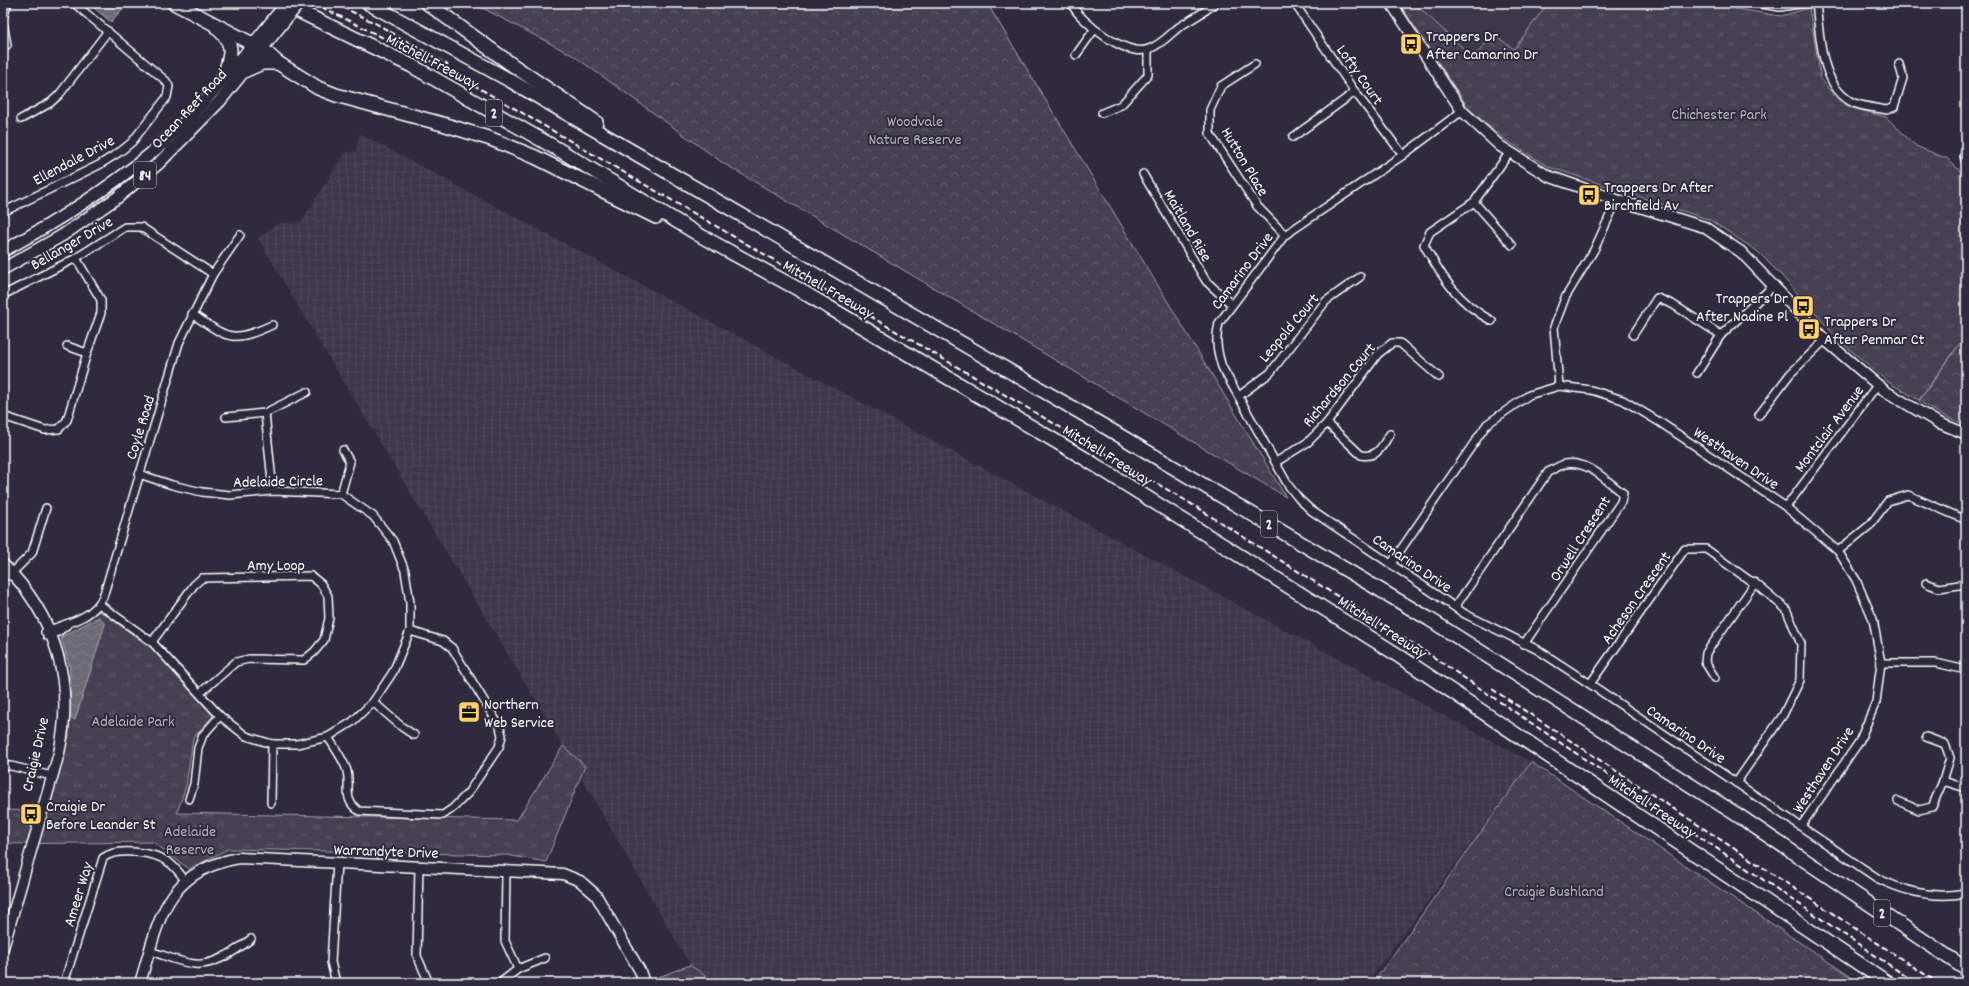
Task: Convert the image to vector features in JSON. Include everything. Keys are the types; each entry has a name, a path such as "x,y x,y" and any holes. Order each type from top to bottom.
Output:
{"highway":[{"path":"174,3 257,47 278,63 318,88 336,95 446,124 499,142 535,157 651,215 701,236"},
{"name":"Mitchell Freeway","path":"280,3 412,66 561,151 701,236 798,289 1084,458 1386,648 1888,983"},
{"name":"Mitchell Freeway","path":"368,3 511,81 1095,421 1429,619 1739,816 1965,968"},
{"path":"427,3 511,64 598,123 628,149"},
{"path":"210,22 225,34 230,43 231,52 223,79"},
{"path":"244,71 262,63 278,63"}],"main road":[{"name":"Ocean Reef Road","path":"281,18 287,3"},
{"name":"Ocean Reef Road","path":"3,251 47,227 105,189 150,154 185,120 223,79 257,47 281,18 299,3"},
{"path":"1391,3 1462,111 1500,146 1548,176 1617,200 1704,227 1741,252 1825,340 1885,391 1937,422 1966,434"},
{"name":"Ocean Reef Road","path":"3,269 62,235 129,189 193,129 244,71 257,47"},
{"name":"Craigie Drive","path":"3,564 8,574 49,633 56,674 59,718 50,775 3,948"},
{"name":"Craigie Drive","path":"3,929 50,775"},
{"name":"Warrandyte Drive","path":"140,983 161,914 177,889 185,880 207,867 221,861 239,858 563,874 572,877 589,888 596,895 640,971 644,983"}],"street":[{"path":"3,17 8,3"},
{"name":"Ellendale Drive","path":"3,212 93,168 121,151 132,142 167,97 169,86 166,81 74,3"},
{"path":"1071,3 1094,30 1132,49 1148,50 1162,43 1178,28 1215,3"},
{"path":"1755,3 1780,7 1804,3"},
{"path":"1816,3 1828,75 1841,93 1854,103 1887,110 1894,107 1903,78 1899,64"},
{"name":"Lofty Court","path":"1297,7 1355,92 1403,155"},
{"path":"3,23 7,45"},
{"path":"1076,55 1094,30"},
{"path":"21,119 50,103 59,95 108,31"},
{"path":"1102,113 1121,105 1148,75 1148,50"},
{"name":"Hutton Place","path":"1254,64 1221,86 1210,110 1210,134 1256,206 1285,235"},
{"path":"1293,137 1355,92"},
{"name":"Camarino Drive","path":"1462,111 1403,155 1285,235 1219,323 1216,338 1217,352 1222,367 1290,488 1305,505 1455,607 1478,621 1538,650 1871,874 1890,884 1928,895 1966,893"},
{"path":"1966,150 1964,156 1966,163"},
{"path":"1492,321 1474,311 1443,278 1424,245 1430,232 1474,202 1510,152"},
{"name":"Maitland Rise","path":"1143,174 1206,281 1232,305"},
{"path":"1559,386 1554,327 1565,298 1594,250 1617,200"},
{"path":"1474,202 1512,245"},
{"name":"Bellanger Drive","path":"3,295 76,258 125,227 141,227 213,274"},
{"name":"Coyle Road","path":"49,633 84,617 99,604 109,580 139,474 179,343 213,274 240,234"},
{"path":"3,416 45,430 58,429 67,420 87,353 101,313 101,300 76,258"},
{"name":"Leopold Court","path":"1239,396 1270,373 1326,301 1360,277"},
{"path":"1697,373 1721,335 1774,285"},
{"path":"1633,335 1657,298 1672,304 1721,335"},
{"path":"192,314 218,332 234,338 251,335 272,325"},
{"path":"1759,415 1790,374 1825,340"},
{"name":"Richardson Court","path":"1276,462 1308,442 1327,423 1378,354 1392,343 1400,343 1439,377"},
{"path":"67,346 87,353"},
{"name":"Montclair Avenue","path":"1786,507 1878,384"},
{"name":"Westhaven Drive","path":"1391,564 1488,424 1529,395 1559,386 1591,390 1623,400 1786,507 1838,551 1856,580 1873,619 1881,663 1876,702 1858,742 1801,826"},
{"path":"226,417 265,413 307,392"},
{"path":"265,413 273,491"},
{"path":"1327,423 1361,455 1373,455 1390,434"},
{"path":"341,494 350,462 343,450"},
{"name":"Orwell Crescent","path":"1455,607 1548,472 1564,464 1581,465 1599,474 1623,493 1621,502 1524,644"},
{"name":"Adelaide Circle","path":"99,604 152,642 220,716 246,736 272,744 297,744 328,737 352,722 373,702 393,672 410,631 410,603 405,571 393,542 373,516 341,494 273,491 230,495 202,492 172,485 139,474"},
{"path":"1838,551 1870,526 1888,501 1908,496 1966,520"},
{"path":"8,574 32,553 46,508"},
{"name":"Acheson Crescent","path":"1590,684 1686,549 1706,549 1755,583 1786,609 1801,644 1800,680 1783,715 1736,783"},
{"name":"Amy Loop","path":"152,642 194,585 202,578 311,576 321,584 328,596 329,618 324,640 314,652 304,660 249,659 236,662 200,694"},
{"path":"1715,678 1705,662 1706,653 1755,583"},
{"path":"1926,583 1939,588 1966,584"},
{"path":"328,737 347,769 348,799 351,806 359,811 443,815 468,794 500,747 502,736 500,727 452,648 443,641 410,631"},
{"path":"1881,663 1936,663 1966,670"},
{"path":"373,702 402,727 414,735"},
{"path":"189,799 194,784 198,748 203,735 220,716"},
{"path":"1898,801 1919,810 1932,807 1944,781 1950,758 1945,744 1926,737"},
{"path":"271,803 272,744"},
{"path":"3,766 11,766 50,775"},
{"path":"1944,781 1966,788"},
{"name":"Ameer Way","path":"64,983 101,863 106,855 115,852 156,855 169,862 185,880"},
{"path":"336,983 331,962 337,863"},
{"path":"419,866 417,956 429,983"},
{"path":"506,872 505,941 518,969"},
{"path":"150,951 194,964 202,964 236,950 251,939"},
{"path":"500,983 518,969 545,958"}],"shaded area":[{"path":"1414,3 1548,3 1514,49 1474,58"},
{"path":"359,133 1531,762 1367,983 715,983 690,965 563,746 258,238 279,223 301,222 345,152 356,152"}],"green space":[{"name":"Woodvale Nature Reserve","path":"473,3 987,3 1286,497 723,163 574,56"},
{"name":"Chichester Park","path":"1399,3 1414,3 1474,58 1493,34 1514,49 1548,3 1718,3 1730,8 1781,16 1809,8 1821,79 1836,98 1849,107 1886,117 1916,146 1948,159 1966,177 1966,335 1919,400 1888,382 1839,340 1781,275 1757,251 1710,220 1549,167 1504,139 1469,109"},
{"path":"1966,335 1966,425 1940,414 1919,401"},
{"path":"100,611 153,649 214,715 193,738 186,786 177,813 517,820 563,746 585,766 546,862 507,855 228,849 189,869 153,842 3,844 3,810 48,811 69,736 69,686 65,658 57,633"},
{"name":"Craigie Bushland","path":"1531,762 1860,983 1373,983"},
{"path":"690,965 715,983 654,983 653,979"}],"water":[{"path":"88,3 123,3 126,5 111,22"},
{"path":"99,617 105,624 75,720 70,717 70,668 61,637"}],"railway":[{"path":"313,3 440,66 512,107 1185,500 1429,654 1916,983"},
{"path":"334,3 375,23 448,65"},
{"path":"1492,689 1938,983"}],"place":[{"name":"Trappers Dr After Camarino Dr","path":"1411,44"},
{"name":"Trappers Dr After Birchfield Av","path":"1589,195"},
{"name":"Trappers Dr After Nadine Pl","path":"1803,306"},
{"name":"Trappers Dr After Penmar Ct","path":"1809,329"},
{"name":"Northern Web Service","path":"469,712"},
{"name":"Craigie Dr Before Leander St","path":"31,814"}],"park label":[{"name":"Adelaide Park","path":"133,720"},
{"name":"Adelaide Reserve","path":"190,839"}]}
